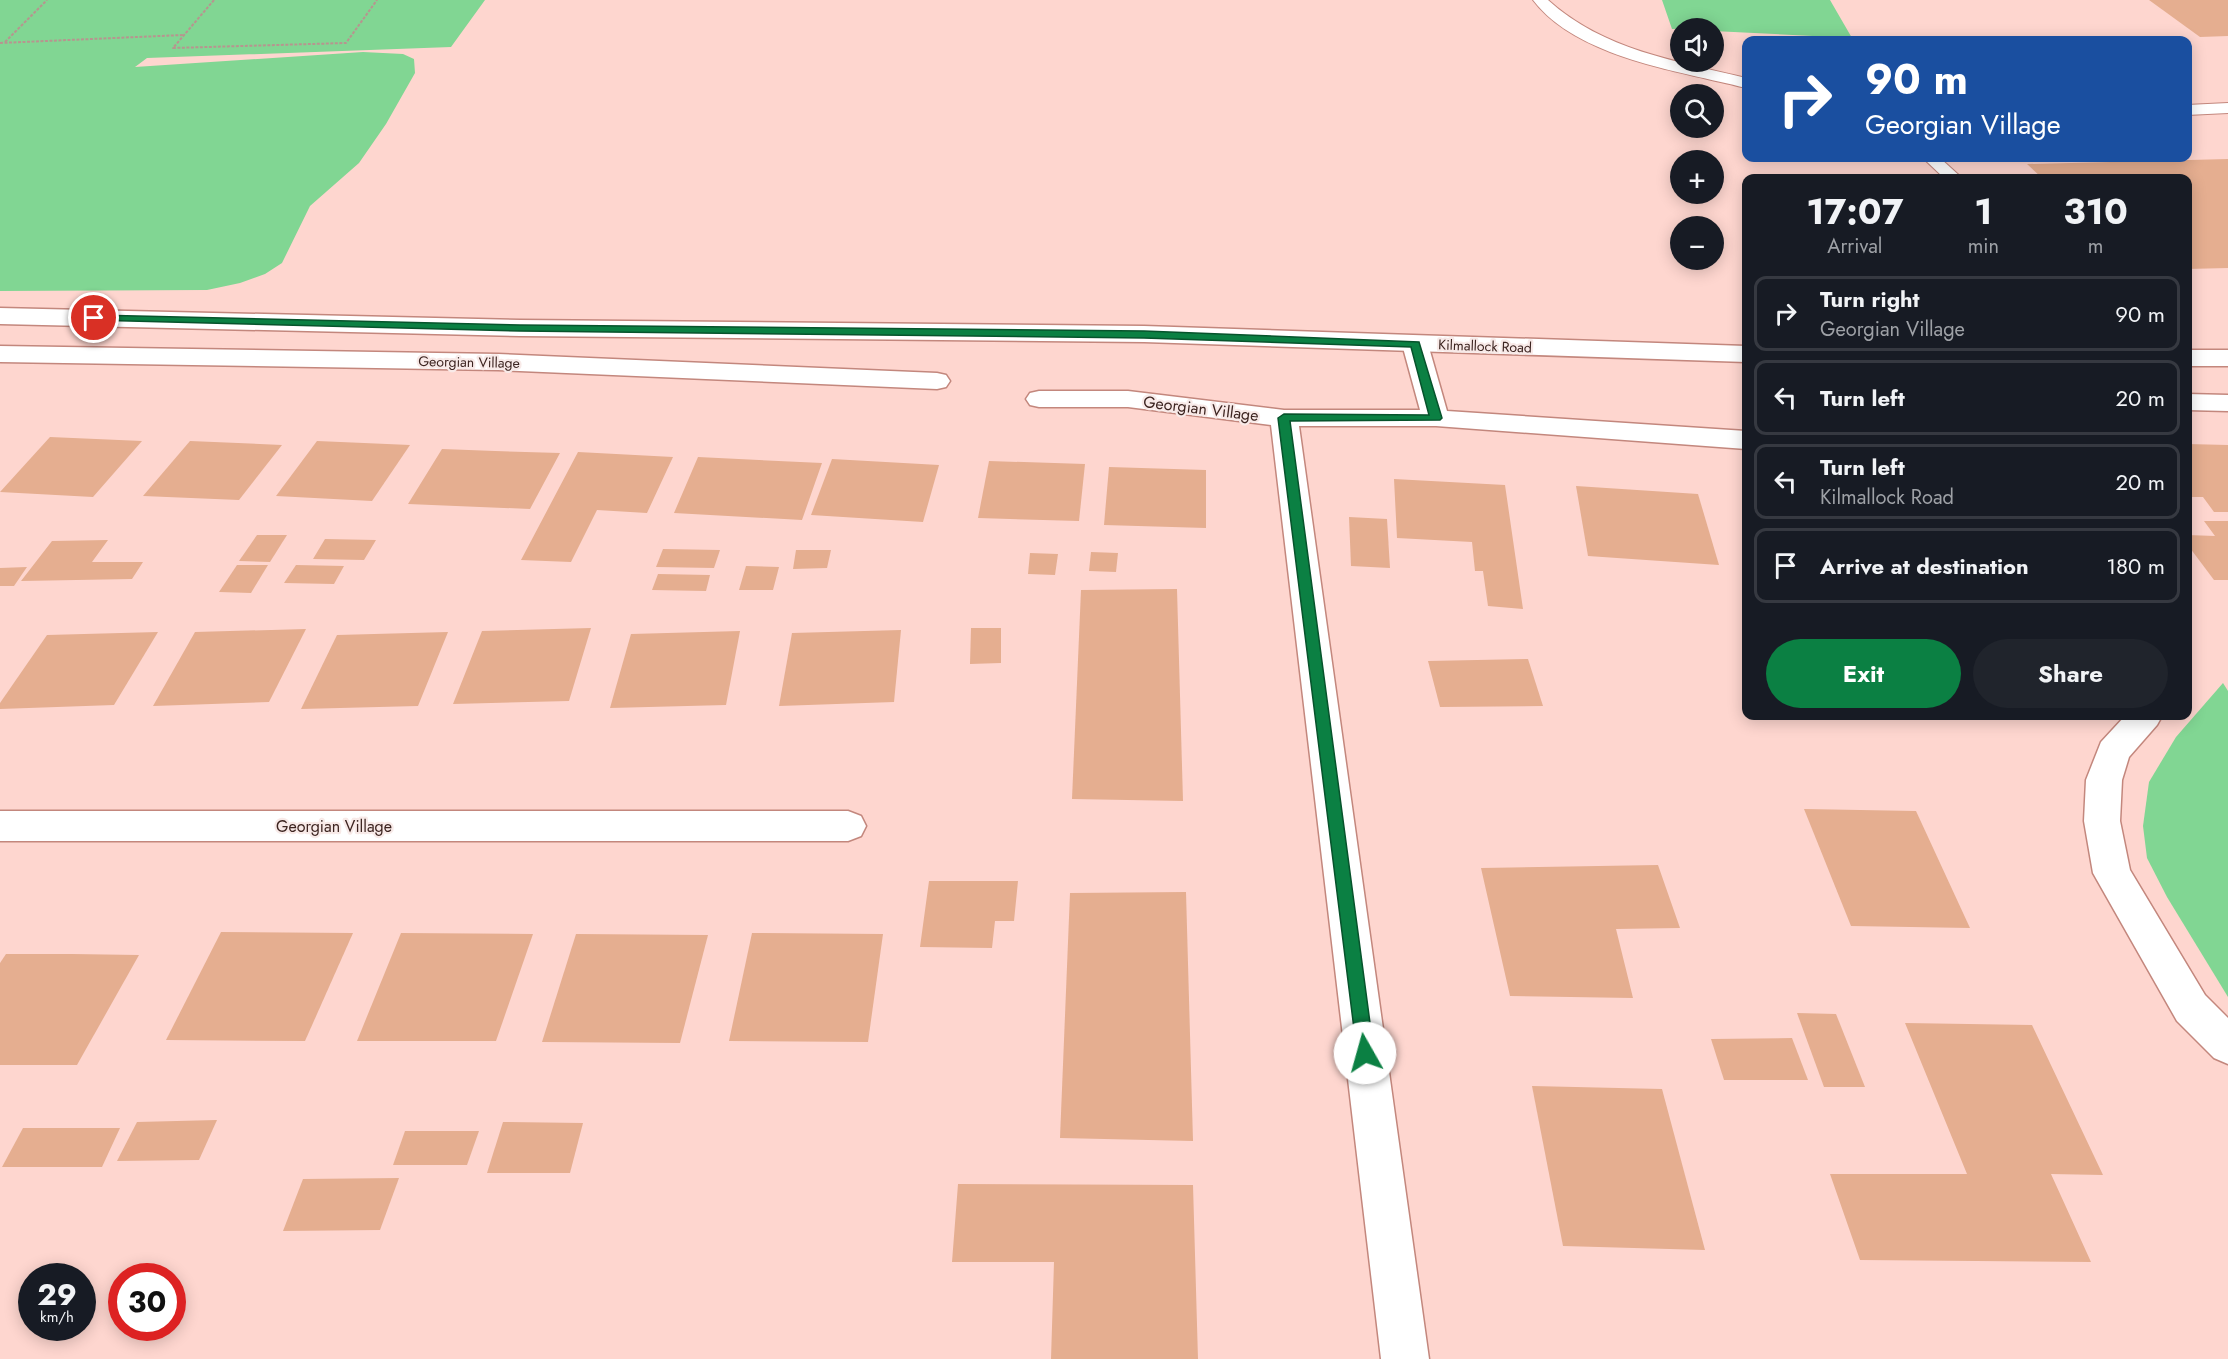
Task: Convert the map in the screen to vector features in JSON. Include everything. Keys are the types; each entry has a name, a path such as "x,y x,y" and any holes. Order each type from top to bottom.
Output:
{"street":[{"name":"Kilmallock Road","path":"0,316 520,328 1144,334 1742,354"},
{"path":"498,362 520,328"},
{"path":"1415,344 1436,418"},
{"name":"Georgian Village","path":"0,354 498,362 937,381"},
{"path":"2192,358 2228,358"},
{"name":"Georgian Village","path":"1039,399 1128,399 1284,418 1436,418 1742,440"},
{"path":"2192,402 2228,403"},
{"path":"1284,418 1405,1359"},
{"path":"2141,720 2113,751 2104,780 2102,821 2112,873 2191,1008 2228,1046"},
{"name":"Georgian Village","path":"0,826 848,826"}],"lane":[{"path":"1540,0 1554,16 1575,30 1605,44 1742,81"},
{"path":"2192,110 2228,108"},
{"path":"1935,162 1949,174"}],"path":[{"path":"5,42 47,0"},
{"path":"214,0 173,48 346,43 377,0"},
{"path":"0,43 184,35"}],"green space":[{"path":"0,0 485,0 451,47 147,58 135,67 363,52 403,54 414,59 415,73 386,124 359,163 310,206 282,263 265,274 240,283 207,290 0,291"},
{"path":"1662,0 1830,0 1851,36 1724,32 1724,18 1670,18 1670,23"},
{"path":"2223,683 2228,691 2228,997 2167,897 2147,858 2143,826 2149,782 2176,737"}],"building":[{"path":"2149,0 2228,0 2228,36 2200,37"},
{"path":"2228,159 2228,268 2192,269 2192,174 2038,174 2027,164 2192,162 2192,160"},
{"path":"50,437 142,441 93,497 0,492"},
{"path":"190,441 282,445 239,500 143,496"},
{"path":"317,441 410,445 372,501 276,496"},
{"path":"2192,444 2228,445 2228,512 2214,512 2203,497 2192,497"},
{"path":"442,449 560,453 530,509 408,504"},
{"path":"578,452 673,457 647,513 597,510 571,562 521,560"},
{"path":"698,457 822,463 802,520 674,513"},
{"path":"832,459 939,465 923,522 811,515"},
{"path":"989,461 1085,464 1079,521 978,518"},
{"path":"1109,467 1206,470 1206,528 1104,525"},
{"path":"1394,479 1505,485 1523,609 1488,606 1483,571 1475,571 1472,542 1397,538"},
{"path":"1576,486 1698,494 1719,565 1588,556"},
{"path":"1349,517 1387,519 1390,568 1351,566"},
{"path":"2204,521 2228,521 2228,580 2214,580 2192,551 2192,535 2215,536"},
{"path":"257,535 287,535 270,562 239,561"},
{"path":"325,539 376,540 364,560 313,559"},
{"path":"108,540 92,562 143,562 132,579 21,581 52,541"},
{"path":"663,549 720,550 714,568 656,567"},
{"path":"796,550 831,550 827,568 793,569"},
{"path":"1091,552 1118,553 1116,572 1089,571"},
{"path":"1030,553 1058,554 1055,575 1028,574"},
{"path":"237,565 268,565 251,593 219,592"},
{"path":"296,565 344,566 334,584 284,583"},
{"path":"746,566 779,567 773,590 739,590"},
{"path":"27,567 14,586 0,586 0,568"},
{"path":"658,574 710,575 706,591 652,590"},
{"path":"1177,589 1183,801 1072,799 1081,590"},
{"path":"591,628 569,701 453,704 482,631"},
{"path":"971,628 1001,628 1001,663 970,664"},
{"path":"306,629 269,702 153,706 195,632"},
{"path":"901,630 894,702 779,706 792,633"},
{"path":"740,631 726,705 610,708 631,634"},
{"path":"158,632 114,705 0,709 0,703 47,635"},
{"path":"448,632 418,706 301,709 337,635"},
{"path":"1528,659 1543,706 1440,707 1428,661"},
{"path":"1804,809 1916,811 1970,928 1851,926"},
{"path":"1658,865 1680,928 1616,929 1633,998 1510,996 1481,868"},
{"path":"929,881 1018,881 1014,921 995,921 992,948 920,947"},
{"path":"1186,892 1193,1141 1060,1138 1070,893"},
{"path":"221,932 353,933 305,1041 166,1040"},
{"path":"401,933 533,934 496,1041 357,1041"},
{"path":"752,933 883,934 868,1042 729,1041"},
{"path":"576,934 708,935 680,1043 542,1042"},
{"path":"6,954 139,955 77,1065 0,1065 0,963"},
{"path":"1797,1013 1836,1014 1865,1087 1824,1087"},
{"path":"1905,1023 2032,1025 2103,1175 2051,1174 2091,1262 1860,1260 1830,1174 1967,1174"},
{"path":"1792,1038 1808,1080 1724,1080 1711,1039"},
{"path":"1532,1086 1662,1089 1705,1250 1563,1246"},
{"path":"217,1120 199,1160 117,1161 137,1122"},
{"path":"503,1122 583,1123 570,1173 487,1173"},
{"path":"23,1128 120,1128 102,1167 2,1167"},
{"path":"405,1131 479,1131 467,1165 393,1165"},
{"path":"399,1178 380,1230 283,1231 303,1179"},
{"path":"958,1184 1193,1185 1198,1359 1051,1359 1054,1262 952,1262"}],"route":[{"path":"94,318 520,328 1144,334 1415,344 1436,418 1284,418 1365,1053"}]}
